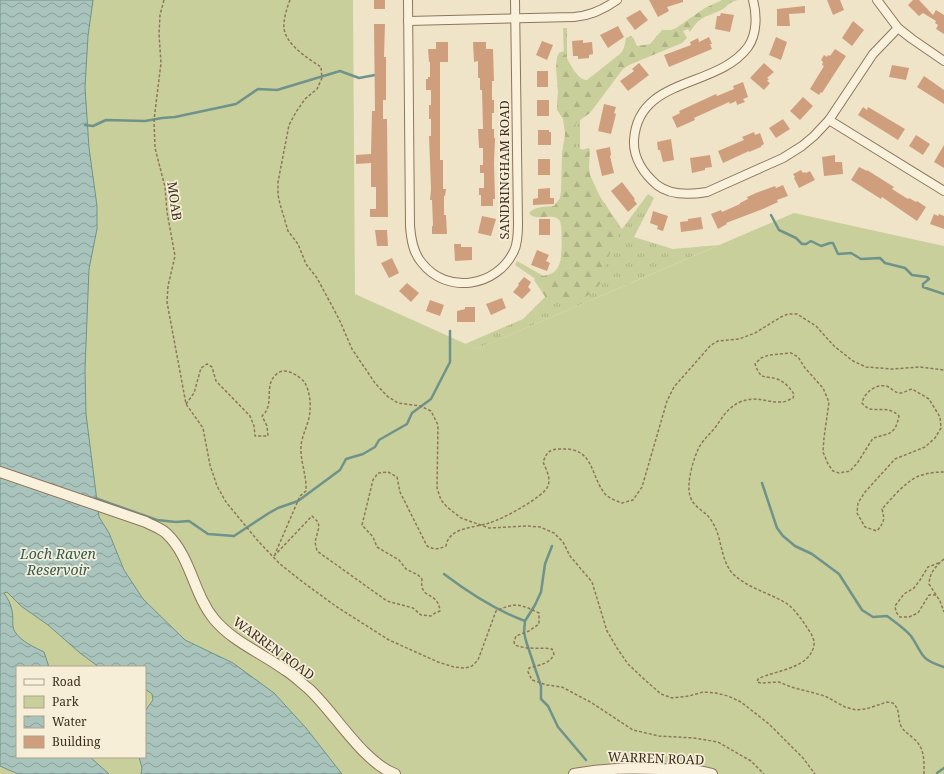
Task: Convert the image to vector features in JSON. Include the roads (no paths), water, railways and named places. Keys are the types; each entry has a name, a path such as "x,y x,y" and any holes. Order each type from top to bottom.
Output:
{"street":[{"name":"SANDRINGHAM ROAD","path":"408,0 411,240 421,263 429,272 450,282 462,283 481,281 491,277 501,269 515,250 518,224 516,0"},
{"path":"408,21 587,16 599,12 617,0"},
{"path":"753,0 756,15 753,38 748,48 738,58 725,66 664,93 652,101 639,117 635,130 634,143 637,156 641,168 649,178 660,187 680,194 707,192 783,158 802,146 829,120 873,54 898,28"},
{"path":"877,0 898,28 944,61"},
{"path":"829,120 944,192"},
{"name":"WARREN ROAD","path":"0,472 146,522 159,528 167,534 184,557 203,603 219,624 229,634 286,670 310,691 376,763 395,774"},
{"name":"WARREN ROAD","path":"574,774 598,769 621,768 682,770 712,774"}],"water":[{"name":"Loch Raven Reservoir","path":"0,0 93,0 88,36 85,87 89,148 97,206 97,229 89,269 85,369 86,414 99,517 109,533 124,570 143,599 185,640 233,663 274,693 306,728 342,774 141,774 142,768 139,758 146,758 146,710 153,700 152,694 146,690 146,666 98,666 80,653 48,625 21,606 7,592 4,593 13,613 13,627 15,632 32,646 44,652 49,666 16,666 16,758 91,758 109,774 18,774 0,766"}],"waterway":[{"path":"85,125 93,126 106,120 145,121 175,117 236,104 258,89 277,90 340,71 359,78 375,75"},
{"path":"771,215 779,230 796,238 802,244 806,244 811,241 821,246 833,243 838,254 851,253 861,259 880,258 885,263 905,268 912,275 927,277 929,279 923,284 923,287 944,294"},
{"path":"95,498 157,520 176,522 189,521 208,534 234,536 278,508 298,501 340,470 346,459 363,454 375,447 379,440 407,424 412,413 431,399 450,362 450,331"},
{"path":"762,483 777,528 783,536 795,546 812,554 839,574 862,610 873,617 887,616 911,636 926,659 944,667"},
{"path":"552,546 545,564 541,592 525,621 524,632 541,686 541,699 548,706 558,727 586,760"},
{"path":"444,574 463,588 503,612 525,621"},
{"path":"937,773 944,768"}]}
